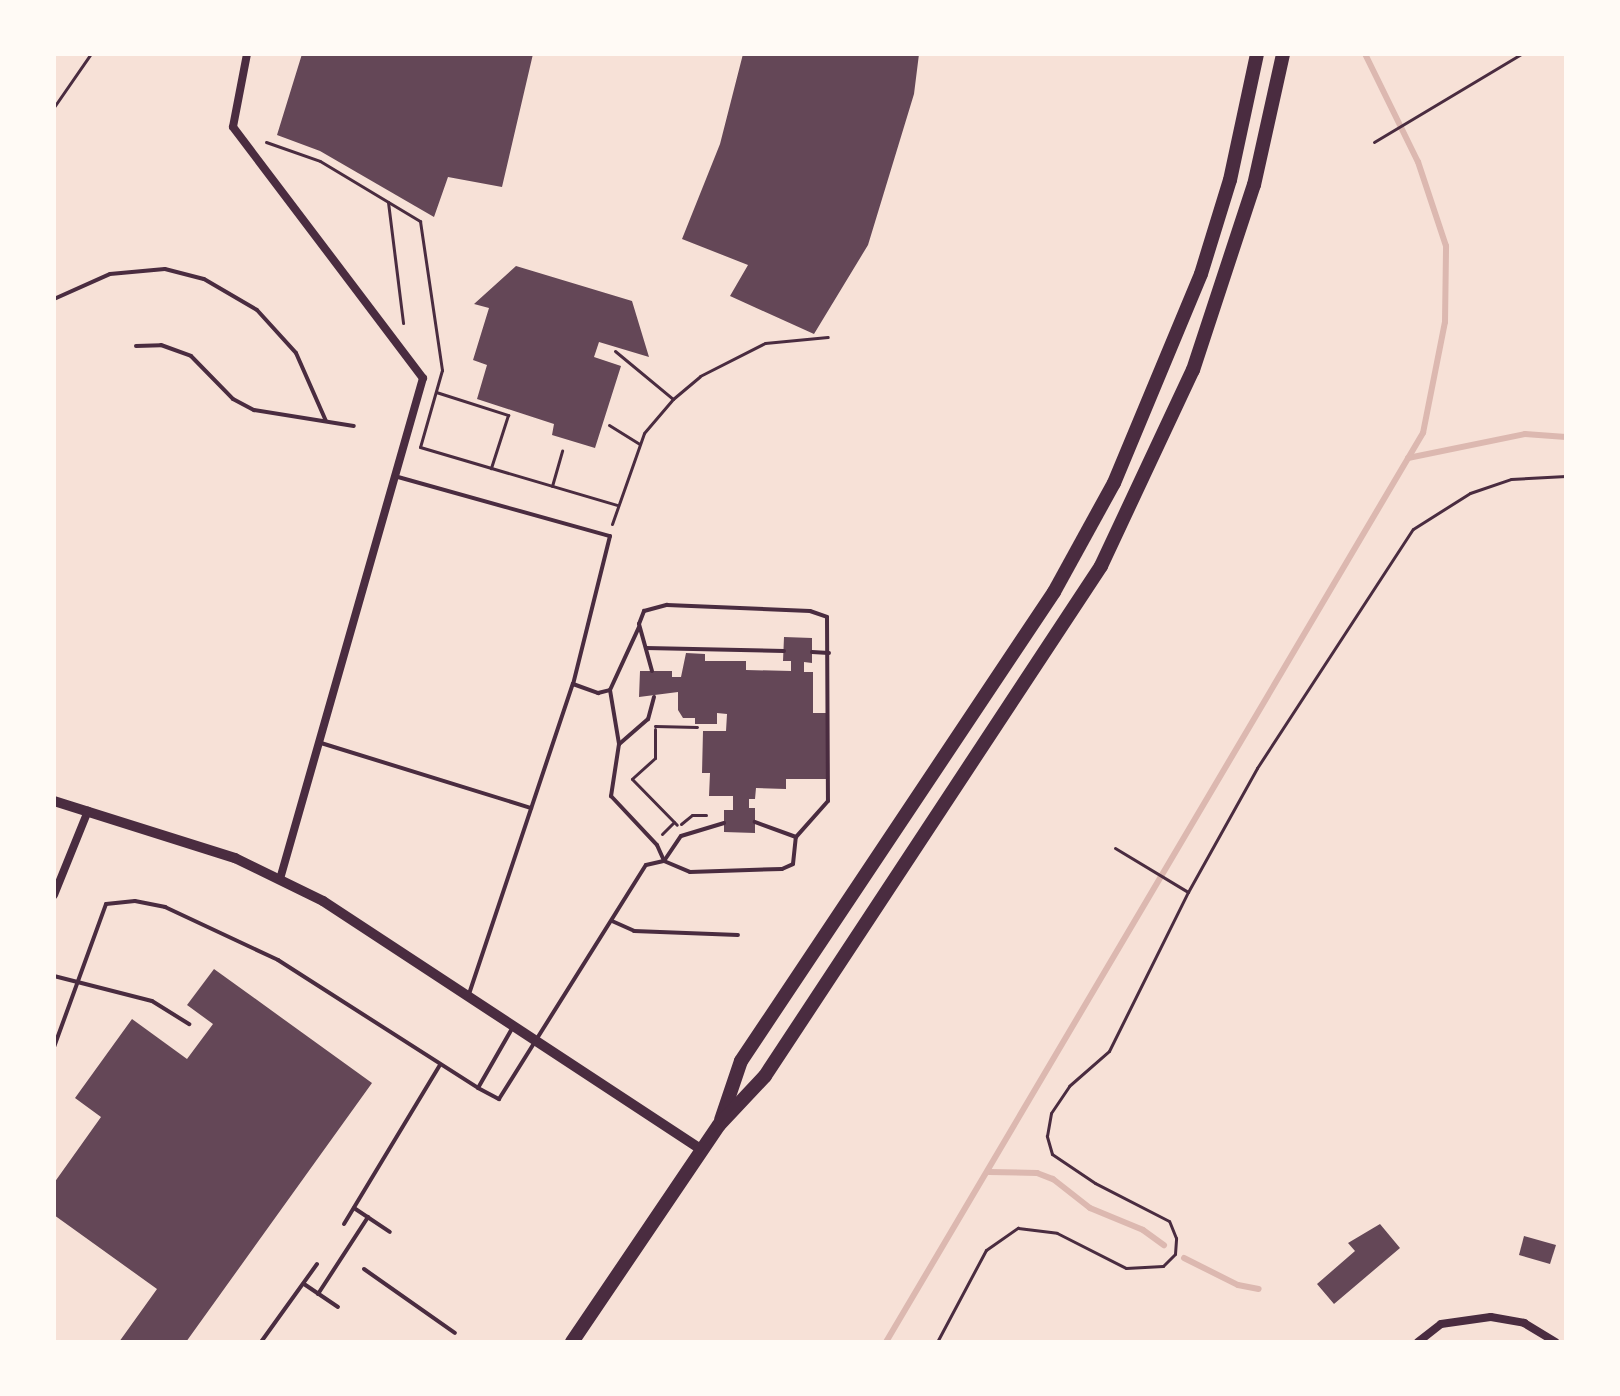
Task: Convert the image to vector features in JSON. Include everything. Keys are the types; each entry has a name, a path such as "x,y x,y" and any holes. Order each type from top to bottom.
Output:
{"highway":[{"path":"719,1125 741,1061 1054,592 1114,483 1201,274 1230,180 1257,54"},
{"path":"572,1342 719,1125 765,1076 1101,566 1193,370 1217,304 1254,185 1283,54"}],"street":[{"path":"247,54 233,127 423,378 398,477 280,879"},
{"path":"54,801 187,840 280,879 365,926 702,1150"},
{"path":"54,895 88,811"},
{"path":"1418,1342 1441,1324 1491,1317 1524,1323 1556,1342"}],"lane":[{"path":"54,299 110,274 165,269 204,279 257,310 296,353 326,421"},
{"path":"136,346 161,345 191,356 233,399 254,410 354,426"},
{"path":"398,477 609,536 611,547 573,684 468,996"},
{"path":"54,1047 106,904 135,901 165,907 278,960 370,1014 440,1065 499,1099 646,865 664,861 690,872 782,869 793,864 796,837 828,801 827,617 810,611 667,605 644,611 610,690 619,744 611,796 654,842 664,861"},
{"path":"640,625 652,671"},
{"path":"646,648 784,651"},
{"path":"812,652 829,653"},
{"path":"573,684 598,693 610,690"},
{"path":"619,744 648,719 654,697"},
{"path":"321,743 531,808"},
{"path":"755,822 796,837"},
{"path":"664,861 685,834 724,823"},
{"path":"612,921 634,931 738,935"},
{"path":"54,976 152,1001 189,1024"},
{"path":"478,1088 513,1026"},
{"path":"344,1224 440,1065"},
{"path":"354,1208 390,1232"},
{"path":"318,1294 368,1217"},
{"path":"261,1342 317,1264"},
{"path":"364,1269 455,1333"},
{"path":"304,1284 338,1307"}],"path":[{"path":"1374,142 1521,54"},
{"path":"54,107 90,55"},
{"path":"266,142 320,161 420,221 442,370 420,447 617,505"},
{"path":"388,202 403,323"},
{"path":"609,536 639,444 673,399 700,376 765,343 828,337"},
{"path":"615,351 673,399"},
{"path":"436,392 508,415 491,468"},
{"path":"609,425 639,444"},
{"path":"552,486 562,450"},
{"path":"937,1342 986,1250 1018,1228 1057,1233 1126,1268 1163,1266 1175,1254 1176,1238 1169,1221 1095,1183 1052,1154 1047,1136 1051,1113 1069,1086 1109,1051 1188,892 1303,692 1413,529 1470,493 1511,479 1566,476"},
{"path":"655,716 655,758 632,779 685,834"},
{"path":"655,726 697,727"},
{"path":"654,842 692,815 713,815"},
{"path":"1115,848 1188,892"}],"building":[{"path":"302,54 533,54 502,187 448,177 434,217 320,151 277,135"},
{"path":"743,54 919,54 914,94 868,245 814,334 730,296 748,265 682,239 720,144"},
{"path":"516,266 632,301 649,357 599,342 594,357 621,366 595,448 552,435 554,424 477,399 487,365 473,360 489,308 474,304"},
{"path":"784,637 812,638 812,663 804,662 804,672 813,672 813,713 827,713 826,779 786,779 786,789 756,788 755,799 749,799 749,808 755,808 755,833 724,832 724,810 733,810 733,796 709,796 710,773 702,773 703,731 726,731 727,714 717,713 717,724 695,724 695,718 683,718 678,710 678,692 639,697 640,671 672,671 672,677 681,677 686,653 705,654 705,661 746,661 746,670 791,671 791,661 783,661"},
{"path":"214,969 372,1083 186,1342 119,1342 157,1289 54,1215 54,1183 101,1117 75,1098 132,1019 187,1059 213,1024 187,1005"},
{"path":"1380,1224 1400,1248 1334,1304 1317,1284 1355,1251 1348,1243"},
{"path":"1524,1236 1556,1245 1550,1264 1519,1255"}],"waterway":[{"path":"886,1342 1423,433 1445,322 1446,246 1418,162 1365,54"},
{"path":"1408,458 1525,434 1566,437"},
{"path":"989,1172 1037,1173 1053,1179 1090,1208 1143,1230 1164,1245"},
{"path":"1184,1258 1238,1285 1259,1289"}]}
